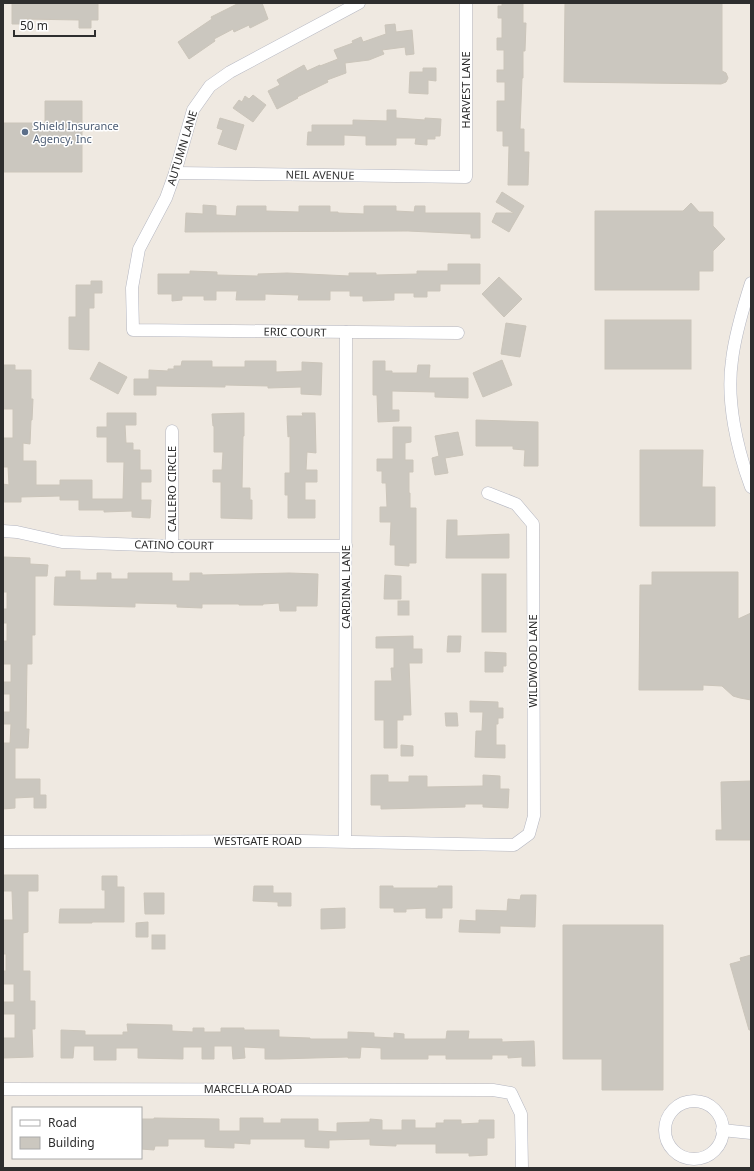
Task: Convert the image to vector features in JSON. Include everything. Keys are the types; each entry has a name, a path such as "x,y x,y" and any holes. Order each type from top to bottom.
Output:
{"street":[{"name":"AUTUMN LANE","path":"133,330 132,288 139,249 166,198 175,173 193,110 210,86 230,72 359,3"},
{"name":"HARVEST LANE","path":"466,3 466,177"},
{"name":"NEIL AVENUE","path":"175,173 466,177"},
{"path":"751,283 739,319 731,361 731,406 738,443 751,487"},
{"name":"ERIC COURT","path":"133,330 458,333"},
{"name":"CARDINAL LANE","path":"345,841 346,332"},
{"name":"CALLERO CIRCLE","path":"172,432 172,546"},
{"name":"WILDWOOD LANE","path":"488,493 516,504 532,524 534,816 529,834 514,846"},
{"name":"CATINO COURT","path":"3,531 17,532 62,542 172,546 346,546"},
{"name":"WESTGATE ROAD","path":"3,842 345,841 514,846"},
{"name":"MARCELLA ROAD","path":"3,1089 493,1090 511,1093 521,1114 522,1168"},
{"path":"694,1101 703,1103 714,1110 721,1121 722,1130 722,1138 713,1151 707,1156 698,1159 688,1159 679,1155 668,1144 665,1128 667,1120 674,1110 685,1103 694,1101"},
{"path":"722,1130 751,1133"}],"building":[{"path":"12,3 98,3 98,20 91,20 91,28 79,28 79,20 24,19 24,24 12,24"},
{"path":"239,3 262,3 268,19 250,28 249,25 234,32 233,29 214,39 215,41 189,59 178,42 212,19 211,17"},
{"path":"502,3 523,3 523,23 526,23 525,51 523,51 520,129 524,129 524,152 529,152 528,185 508,185 509,146 503,146 503,131 497,131 497,101 505,101 505,82 497,82 497,70 504,70 504,50 497,50 497,38 502,38 502,18 498,18 498,6 502,6"},
{"path":"565,3 722,3 722,71 726,73 728,78 726,82 721,84 564,82"},
{"path":"395,24 396,32 412,30 414,54 406,55 405,47 382,50 384,54 369,60 345,63 346,73 327,80 328,82 297,97 298,98 277,109 268,91 280,85 277,80 304,65 307,71 338,59 334,50 353,43 352,41 361,37 363,42 386,34 385,25"},
{"path":"423,68 436,68 436,81 428,80 428,94 409,93 410,72 423,72"},
{"path":"253,95 266,105 253,122 233,108 239,100 242,102 245,96 249,99"},
{"path":"45,101 82,101 82,172 3,172 3,123 45,123"},
{"path":"387,110 396,110 396,118 425,120 425,118 441,119 440,136 435,136 435,139 427,139 427,145 415,144 416,138 396,138 396,145 366,145 366,136 344,135 344,145 307,145 308,132 312,132 312,125 353,125 353,120 387,121"},
{"path":"220,118 244,125 236,150 218,144 223,130 217,128"},
{"path":"502,192 524,206 509,232 492,222 496,213 514,213 496,202"},
{"path":"691,203 699,212 713,212 713,226 725,239 713,251 713,271 699,271 699,290 595,290 595,211 683,211"},
{"path":"203,205 216,206 216,215 236,216 237,206 266,206 266,211 299,212 299,206 330,206 330,212 364,214 364,206 396,206 396,211 414,212 415,206 425,206 425,213 480,213 480,238 471,238 471,234 408,231 185,232 186,213 203,214"},
{"path":"448,264 480,264 480,284 440,284 440,291 427,291 427,297 414,297 414,293 394,293 394,300 363,301 363,296 350,296 350,291 330,291 330,300 298,300 299,295 265,294 265,300 236,300 237,291 216,291 216,300 204,300 204,296 182,296 182,300 172,301 172,294 158,294 158,274 190,274 190,271 217,272 217,275 258,276 258,274 287,273 349,276 349,273 376,273 376,275 417,274 417,271 448,271"},
{"path":"499,277 522,299 504,317 482,294"},
{"path":"91,281 102,281 102,293 94,293 94,308 89,308 89,350 69,349 69,317 76,317 76,285 91,285"},
{"path":"605,320 691,320 691,369 605,369"},
{"path":"506,323 526,326 520,357 501,354"},
{"path":"502,360 512,385 483,397 473,373"},
{"path":"182,361 212,361 212,367 245,367 245,361 276,361 276,372 302,371 302,362 322,363 321,395 301,394 301,387 268,388 268,386 225,385 225,387 156,386 156,395 134,395 134,379 149,379 149,370 168,371 168,369 174,369 174,366 181,366"},
{"path":"373,361 385,361 385,371 392,371 392,373 417,373 418,365 430,365 429,378 468,378 468,398 435,397 435,392 392,391 392,410 399,410 399,421 378,422 377,395 373,395"},
{"path":"99,362 127,377 118,394 90,379"},
{"path":"3,365 15,365 15,370 31,370 31,399 33,399 30,444 23,443 23,461 36,461 36,485 60,485 60,480 92,480 92,499 123,499 124,462 107,462 107,437 97,437 97,427 107,427 107,413 136,413 136,425 125,425 126,443 133,443 133,450 140,450 140,470 151,470 151,482 141,482 141,500 151,500 150,518 132,517 132,511 104,512 104,510 79,510 79,500 60,500 60,496 21,497 21,502 3,502 3,484 9,485 8,467 3,467 3,438 13,438 13,409 3,409"},
{"path":"244,413 242,488 250,488 250,500 252,500 252,519 221,518 221,482 213,482 213,470 222,470 223,452 214,452 214,426 212,414"},
{"path":"302,413 315,413 316,453 307,452 306,470 317,470 317,482 305,482 305,500 315,500 315,518 288,518 288,495 285,495 285,473 290,473 290,436 288,437 287,416 303,416"},
{"path":"476,420 538,422 538,466 524,466 525,450 513,449 513,446 476,446"},
{"path":"393,427 411,427 411,442 405,443 405,460 413,460 413,472 409,472 409,493 410,508 416,508 416,563 409,563 409,566 395,565 395,545 390,545 391,522 380,522 380,507 387,507 386,483 382,483 382,471 377,471 377,459 393,459"},
{"path":"458,432 463,455 445,458 448,473 435,475 432,458 439,456 435,436"},
{"path":"640,450 703,450 702,487 715,487 715,526 640,526"},
{"path":"447,520 457,520 457,536 509,534 509,558 446,558"},
{"path":"3,557 30,558 30,564 48,565 47,576 35,576 35,635 32,635 32,664 27,664 26,729 29,729 28,748 15,748 15,779 40,779 40,795 46,795 46,808 34,808 34,797 15,798 15,808 3,809 3,743 10,743 11,724 3,724 3,712 10,712 10,694 3,694 3,682 11,682 11,664 3,664 3,641 7,641 7,623 3,623 3,609 7,609 7,592 3,592"},
{"path":"66,571 80,571 80,580 97,580 97,573 111,573 111,579 128,579 128,573 172,573 172,581 190,581 190,573 202,573 202,575 289,573 318,574 317,606 296,606 296,611 280,611 279,603 263,605 202,604 202,608 177,607 177,604 135,603 135,607 54,605 55,577 66,577"},
{"path":"652,572 738,572 738,619 751,613 751,700 733,696 722,686 703,685 703,690 639,690 640,585 652,585"},
{"path":"482,574 506,574 506,632 482,632"},
{"path":"385,575 401,576 401,599 384,599"},
{"path":"398,601 409,601 409,615 398,615"},
{"path":"413,636 413,649 422,649 422,663 409,663 411,715 403,715 403,720 397,720 397,748 384,748 384,720 375,720 375,681 392,681 391,668 394,668 394,648 376,648 376,637"},
{"path":"448,636 461,636 460,652 447,652"},
{"path":"485,652 506,653 506,666 503,666 503,672 485,672"},
{"path":"470,701 498,702 498,708 503,708 503,718 498,718 498,724 496,724 496,745 505,745 505,758 475,757 476,731 482,731 483,712 470,712"},
{"path":"445,713 457,713 458,726 446,726"},
{"path":"401,745 413,746 413,756 401,756"},
{"path":"371,775 388,775 388,782 409,782 409,776 427,776 427,787 483,786 483,775 500,776 500,789 509,789 508,808 483,807 483,804 465,804 465,807 381,809 381,805 371,805"},
{"path":"751,781 751,840 716,840 716,830 722,830 721,782"},
{"path":"3,875 38,875 38,891 28,891 28,932 23,933 23,971 30,971 30,1001 35,1001 35,1029 32,1029 33,1057 3,1058 3,1038 15,1038 15,1014 3,1014 3,1002 14,1002 14,984 3,984 3,971 6,971 6,954 3,954 3,920 13,920 12,891 3,891"},
{"path":"102,876 117,876 117,887 124,887 124,922 59,923 60,909 105,909 105,890 102,890"},
{"path":"254,886 273,886 273,893 291,893 291,906 278,906 278,902 253,901"},
{"path":"380,886 393,886 393,888 438,888 438,886 452,886 452,908 442,908 442,918 426,918 426,908 406,909 406,912 394,912 394,908 380,908"},
{"path":"144,893 164,893 164,914 145,914"},
{"path":"521,895 536,895 535,927 500,926 500,933 459,932 460,920 476,921 476,910 507,911 508,899 520,900"},
{"path":"345,908 345,928 321,929 321,909"},
{"path":"148,922 148,937 136,937 136,923"},
{"path":"563,925 663,925 663,1090 602,1090 602,1059 563,1059"},
{"path":"152,935 165,935 165,949 152,949"},
{"path":"751,955 751,1030 749,1030 730,964 741,961 740,958"},
{"path":"127,1024 172,1025 172,1031 193,1032 193,1028 204,1028 204,1032 221,1032 221,1028 244,1028 244,1030 279,1030 279,1037 310,1039 348,1039 348,1032 374,1033 374,1037 394,1038 394,1033 404,1034 404,1039 446,1039 447,1031 469,1031 468,1039 502,1039 502,1042 534,1041 535,1066 522,1066 522,1057 508,1058 508,1055 492,1055 492,1059 446,1059 446,1055 428,1055 428,1059 381,1059 381,1048 361,1047 360,1058 265,1059 265,1048 244,1047 245,1058 233,1059 232,1046 214,1046 214,1059 202,1059 202,1047 183,1047 183,1059 138,1058 138,1048 116,1048 116,1060 94,1060 94,1046 74,1046 73,1058 61,1058 61,1030 85,1031 85,1035 123,1035 123,1032 128,1032"},
{"path":"240,1118 263,1118 263,1123 281,1123 281,1119 318,1119 318,1131 337,1132 337,1123 370,1122 370,1119 382,1120 382,1130 402,1130 402,1120 415,1120 415,1128 436,1128 436,1123 444,1123 444,1120 461,1120 461,1124 479,1123 479,1120 494,1120 494,1138 487,1138 487,1155 469,1156 469,1153 436,1153 436,1144 396,1144 396,1146 370,1145 370,1139 329,1140 329,1148 305,1147 305,1139 250,1139 250,1144 234,1143 234,1148 205,1147 205,1139 168,1139 168,1146 155,1146 154,1150 142,1149 142,1119 219,1119 219,1131 240,1131"}],"place":[{"name":"Shield Insurance Agency, Inc","path":"25,132"}]}
